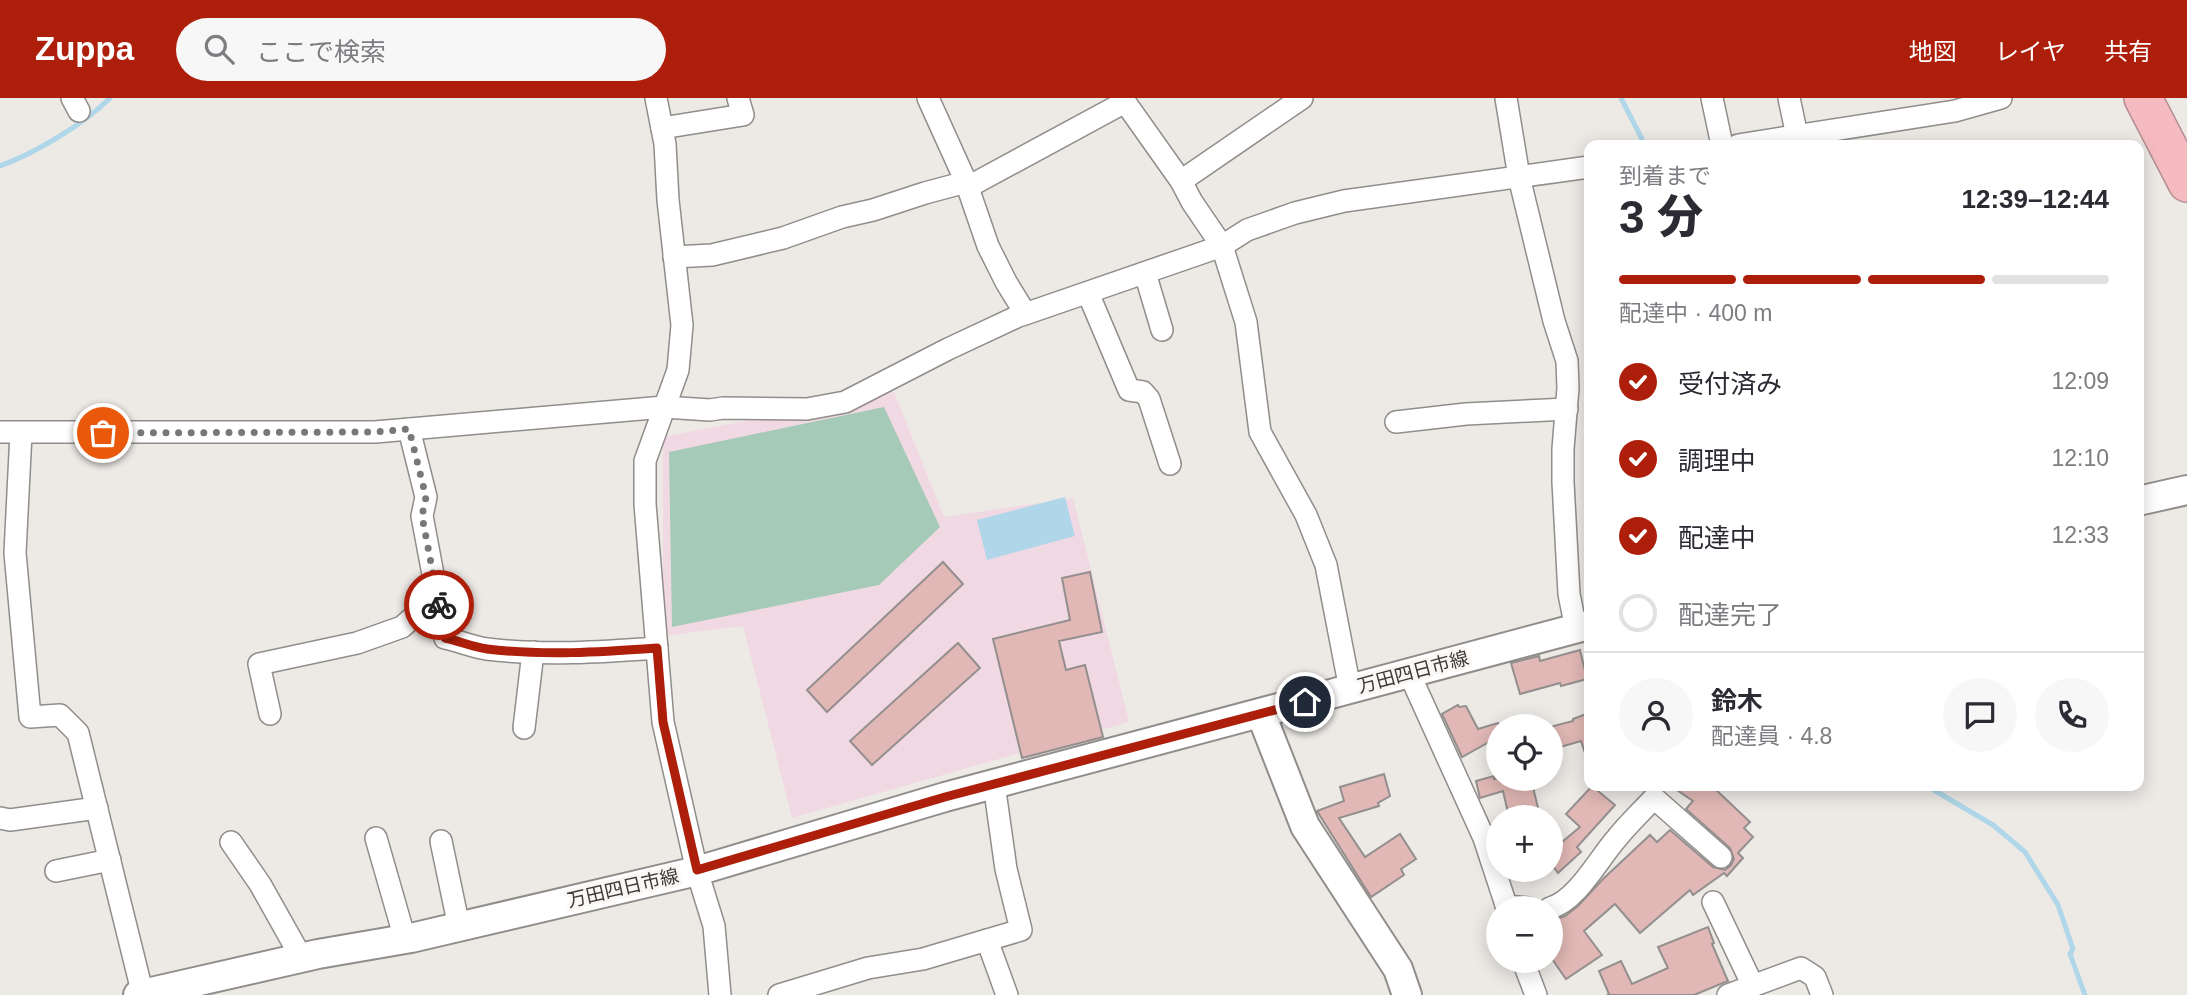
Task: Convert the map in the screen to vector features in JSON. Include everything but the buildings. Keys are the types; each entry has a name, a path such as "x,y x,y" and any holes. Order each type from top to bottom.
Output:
{"highway":[{"path":"2143,98 2182,163"}],"main road":[{"path":"2144,500 2187,490"},
{"name":"万田四日市線","path":"141,995 301,957 405,939 697,870 994,784 1582,627"},
{"path":"1261,714 1305,826 1398,969 1407,995"}],"street":[{"path":"656,98 665,144 682,325 678,370 645,461 645,504 663,722 697,870 714,926 720,995"},
{"path":"662,128 743,115 738,98"},
{"path":"928,98 967,185 988,246 1025,313"},
{"path":"1181,181 1302,98"},
{"path":"1506,98 1519,177 1554,321 1567,360 1563,482 1569,594 1582,627"},
{"path":"1712,98 1721,140"},
{"path":"1789,98 1797,136"},
{"path":"1771,140 2001,98"},
{"path":"674,257 712,255 783,238 842,217 967,185 1125,102 1181,181 1222,246 1246,322 1260,432 1306,515 1326,565 1350,689"},
{"path":"1025,313 1022,315 1222,246 1247,230 1295,213 1344,201 1584,168"},
{"path":"1145,272 1162,330"},
{"path":"1088,293 1129,390 1143,392 1149,399 1170,464"},
{"path":"141,995 78,733 60,715 30,717 15,553 10,433 375,432 664,407 710,410 807,409 845,402 1025,313"},
{"path":"1396,422 1466,414 1567,409"},
{"path":"409,429 426,497 422,516 445,638 485,649 533,652 657,648"},
{"path":"270,714 259,664 357,643 402,627 437,596"},
{"path":"524,728 533,652"},
{"path":"1409,673 1485,838 1503,896"},
{"path":"779,995 868,968 923,959 1021,930 1006,869 994,784"},
{"path":"1563,902 1581,885 1617,838 1654,798 1721,857"},
{"path":"0,818 10,820 97,808"},
{"path":"376,838 405,939"},
{"path":"441,841 458,927"},
{"path":"231,842 260,884 301,957"},
{"path":"56,871 110,860"},
{"path":"1713,902 1753,986"},
{"path":"988,940 1007,995"},
{"path":"1728,995 1801,968 1815,977 1822,995"},
{"path":"1528,973 1536,995"}],"shaded area":[{"path":"894,392 944,517 1073,498 1129,722 792,818 743,626 663,636 663,437"}],"green space":[{"path":"884,407 940,527 879,585 672,627 669,452"}],"water":[{"path":"1065,497 1075,536 987,560 977,520"}],"waterway":[{"path":"0,166 58,137 110,98"},
{"path":"1621,98 1642,139"},
{"path":"1935,791 1993,825 2025,852 2058,905 2073,949 2070,954 2085,995"}],"way so far":[{"path":"103,433 375,432 409,429 426,497 422,516 439,605"}],"route":[{"path":"439,605 445,638 485,649 595,652 657,648 663,722 697,870 945,797 1305,702"}]}
